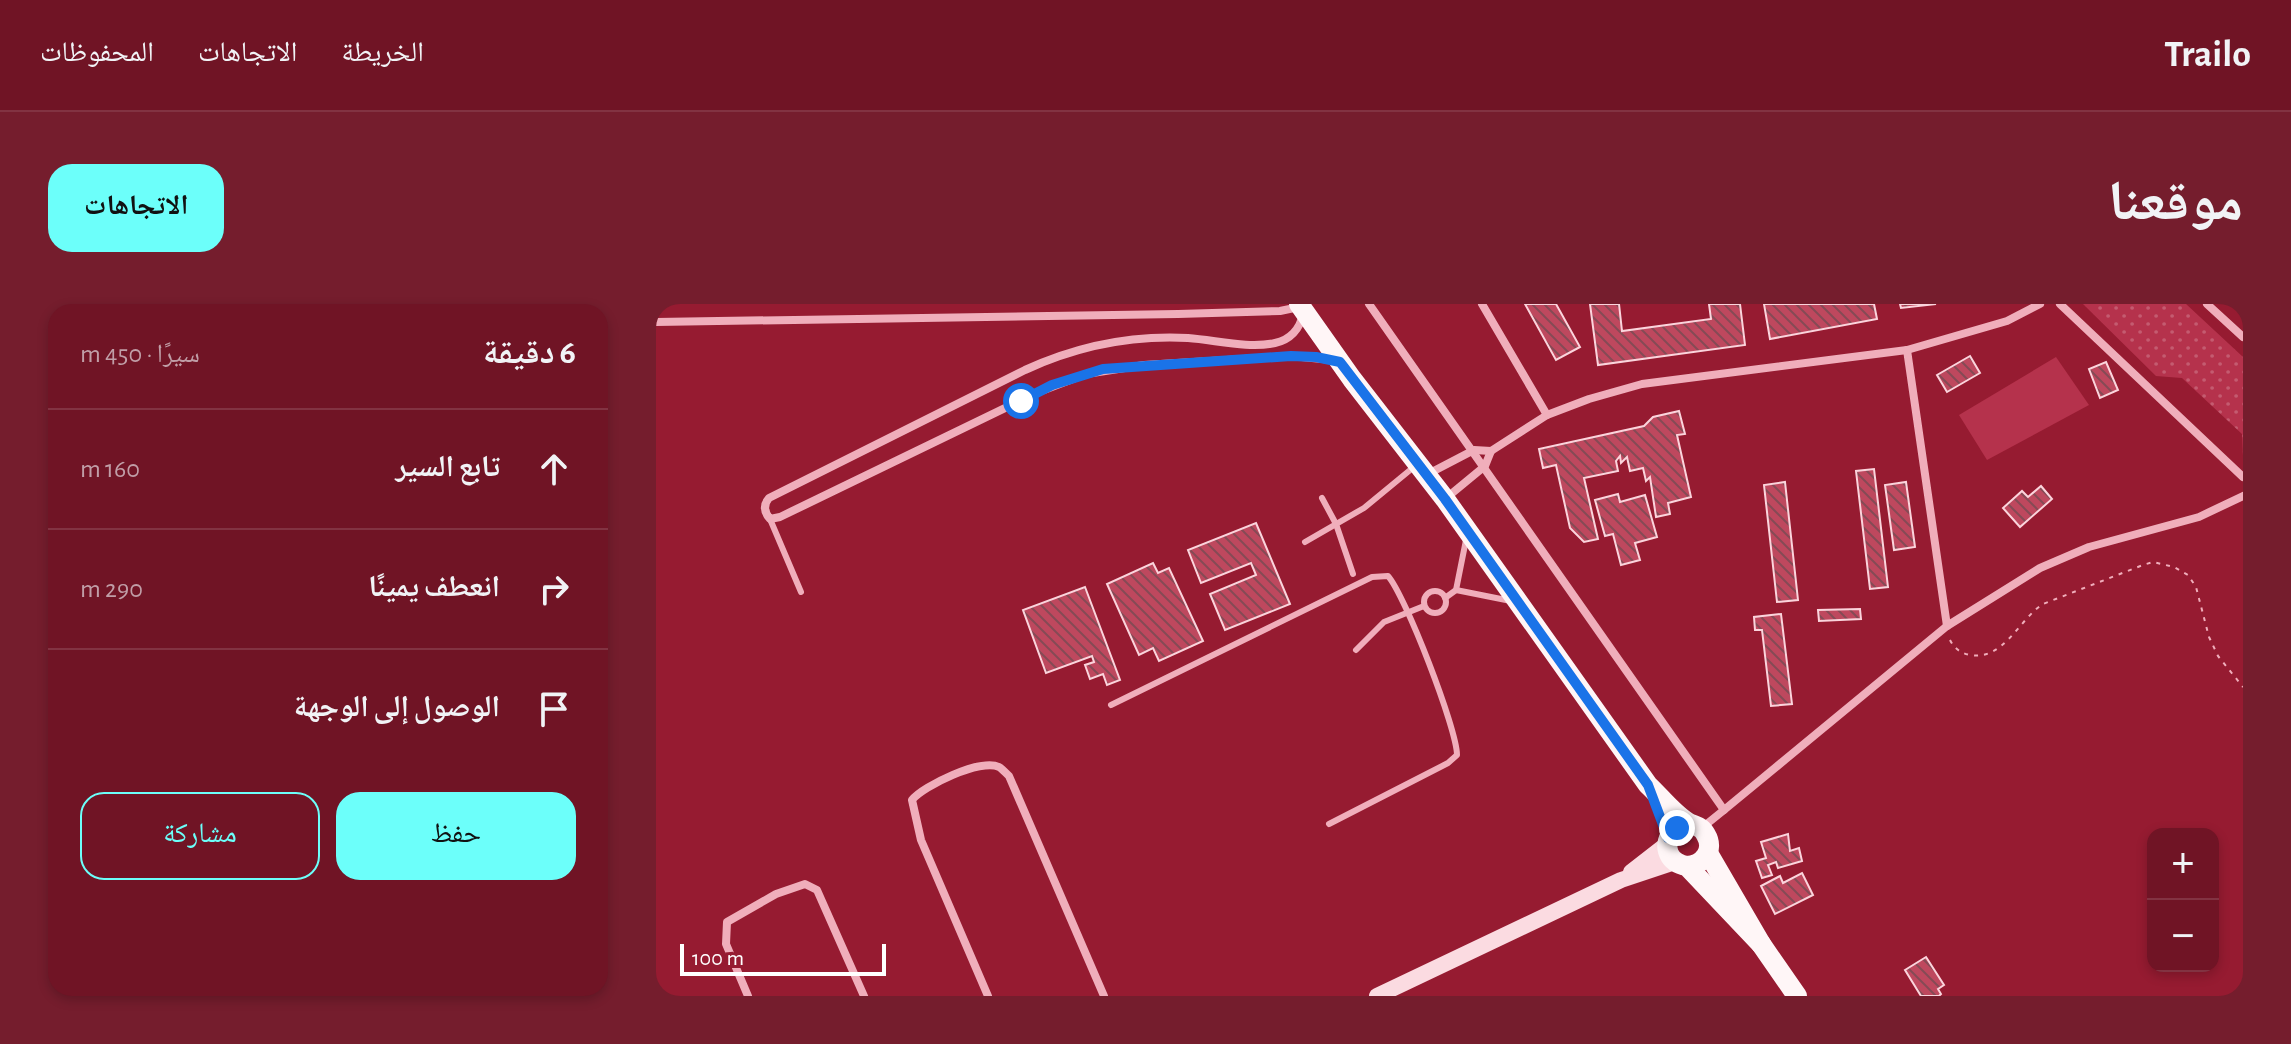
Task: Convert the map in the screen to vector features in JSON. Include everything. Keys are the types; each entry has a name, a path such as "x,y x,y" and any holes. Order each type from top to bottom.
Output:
{"main road":[{"path":"1301,306 1445,499 1648,785 1709,840 1708,853 1700,863 1674,852"},
{"path":"1648,785 1674,852 1761,944"},
{"path":"1674,852 1677,828 1695,826"},
{"path":"1708,853 1761,944 1797,996"}],"street":[{"path":"1369,304 1724,810"},
{"path":"1482,304 1547,415"},
{"path":"1445,499 1485,466 1491,451 1547,415 1589,399 1642,384 1907,350 2007,321 2040,304"},
{"path":"2060,304 2243,477"},
{"path":"2207,304 2243,337"},
{"path":"656,322 1222,313 1280,311 1301,306 1299,327 1276,343 1261,345 1188,338 1143,339 1100,344 1061,355 769,498 765,514 770,519 780,517 1069,379 1120,367 1263,358 1304,356 1340,362"},
{"path":"1261,345 1263,358"},
{"path":"1907,350 1947,626"},
{"path":"1422,470 1474,450 1491,451"},
{"path":"1695,826 1724,810 1947,626 2057,559 2089,547 2199,517 2243,496"},
{"path":"988,996 921,840 912,800 918,792 962,771 990,765 1000,767 1009,776 1104,996"},
{"path":"1377,996 1674,852"},
{"path":"748,996 726,944 727,922 776,894 805,884 817,890 864,996"}],"lane":[{"path":"1305,542 1422,470"},
{"path":"1322,498 1336,524 1353,574"},
{"path":"770,519 801,592"},
{"path":"1424,606 1437,613 1444,607 1445,598 1456,590 1468,532"},
{"path":"1111,705 1372,577 1388,576 1394,582 1408,613 1454,730 1457,755 1448,763 1329,824"},
{"path":"1456,590 1518,602"},
{"path":"1424,606 1428,593 1438,591 1445,598"},
{"path":"1356,650 1384,622 1424,606"}],"path":[{"path":"1947,626 1952,644 1959,652 1973,656 1984,653 1997,649 2011,638 2032,610 2043,604 2143,565 2164,563 2188,575 2196,587 2209,637 2218,656 2243,687"}],"shaded area":[{"path":"2083,304 2186,304 2243,357 2243,456 2242,434 2182,378 2156,376"},
{"path":"2056,357 2089,405 1987,460 1959,415"}],"building":[{"path":"1525,304 1556,304 1580,347 1556,360"},
{"path":"1590,304 1619,304 1622,331 1711,319 1709,304 1740,304 1745,345 1598,365"},
{"path":"1764,304 1874,304 1877,319 1770,339"},
{"path":"1900,304 1936,304 1901,308"},
{"path":"1970,356 1980,373 1947,392 1937,375"},
{"path":"2106,362 2118,390 2100,398 2089,369"},
{"path":"1679,411 1685,434 1677,435 1691,497 1668,503 1670,514 1656,517 1650,477 1646,481 1643,468 1630,471 1627,457 1621,463 1620,456 1616,461 1618,471 1584,478 1598,539 1584,542 1570,528 1556,465 1543,468 1539,449 1644,426 1653,417"},
{"path":"1874,469 1888,587 1870,589 1856,471"},
{"path":"1785,482 1798,600 1777,602 1764,485"},
{"path":"1906,482 1915,547 1894,550 1885,485"},
{"path":"2041,486 2052,499 2020,527 2003,508 2022,491 2028,497"},
{"path":"1618,494 1620,502 1645,495 1657,537 1635,543 1640,560 1621,565 1613,534 1605,536 1595,500"},
{"path":"1256,523 1290,604 1225,630 1210,594 1256,575 1251,563 1201,583 1188,550"},
{"path":"1153,563 1158,573 1169,568 1203,641 1159,661 1153,648 1139,655 1107,584"},
{"path":"1085,587 1120,680 1107,685 1103,674 1090,679 1085,665 1094,662 1092,656 1046,673 1023,610"},
{"path":"1860,609 1861,619 1819,621 1818,610"},
{"path":"1781,614 1792,704 1771,706 1762,630 1755,630 1754,617"},
{"path":"1788,834 1790,851 1799,848 1802,861 1778,868 1776,862 1768,865 1772,875 1762,878 1756,861 1766,858 1761,842"},
{"path":"1802,873 1813,895 1775,914 1761,886 1780,876 1783,883"},
{"path":"1926,957 1944,985 1938,989 1939,996 1921,996 1905,970"}],"route":[{"path":"1021,401 1052,385 1103,369 1291,356 1340,362 1445,499 1648,785 1668,838 1677,828"}]}
